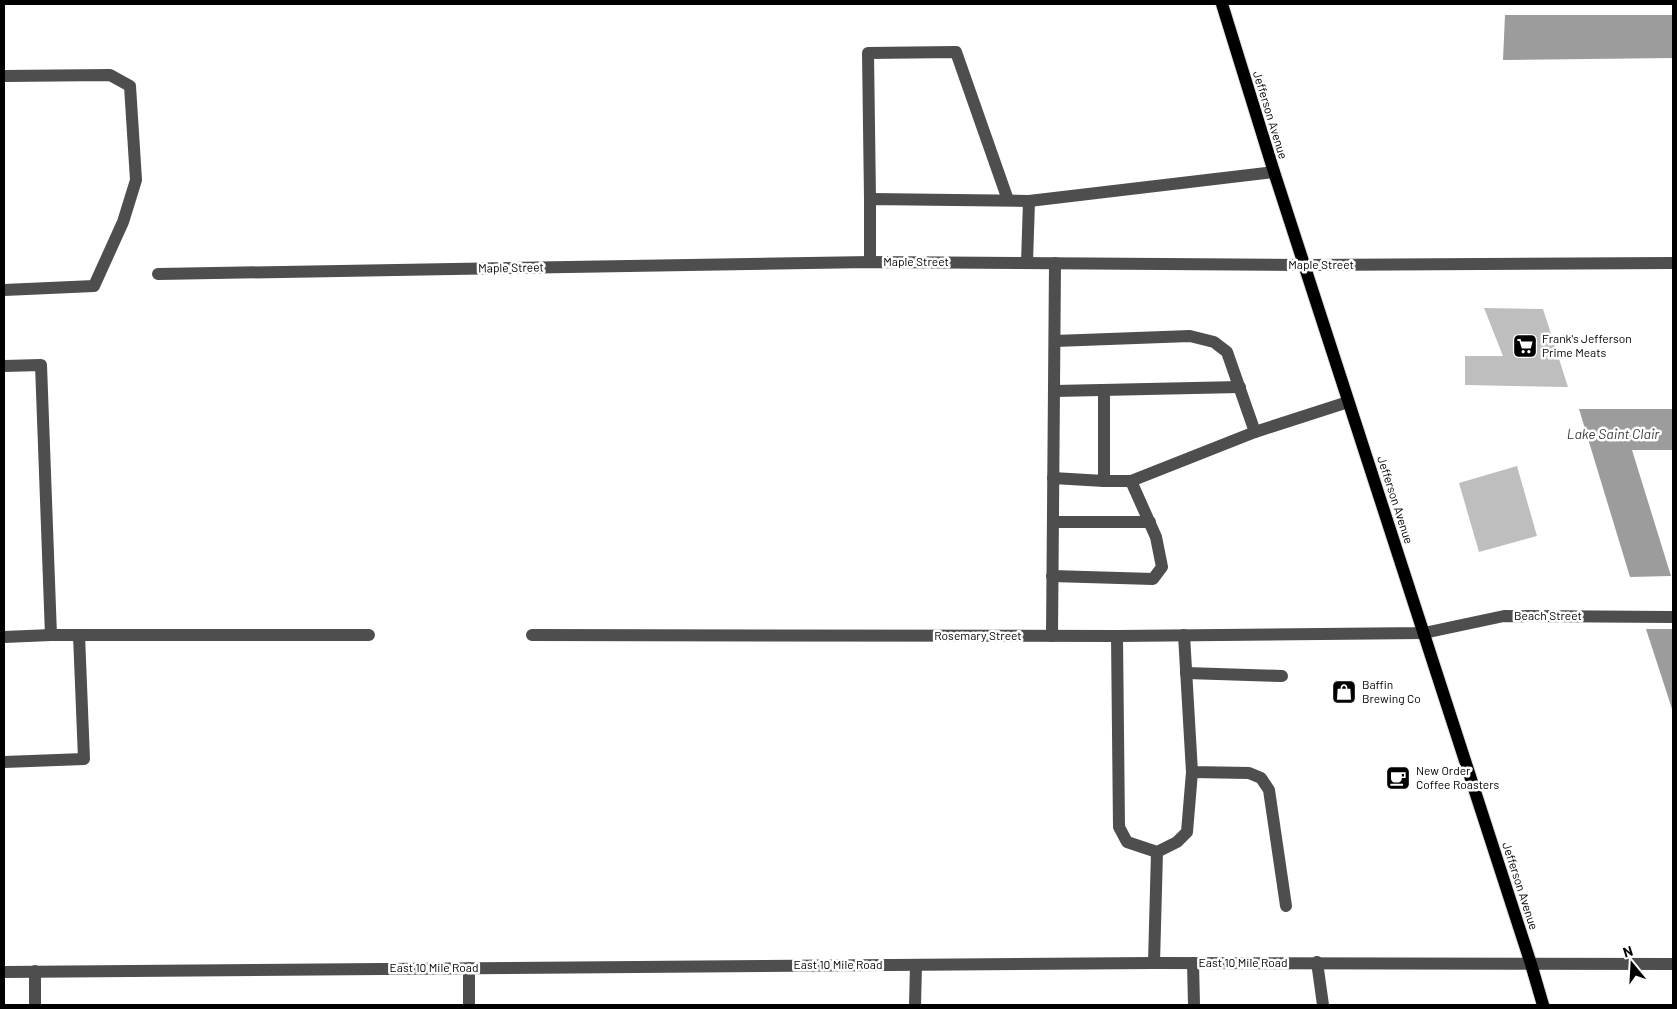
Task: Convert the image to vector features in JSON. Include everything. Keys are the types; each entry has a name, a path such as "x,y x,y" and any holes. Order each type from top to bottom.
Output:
{"main road":[{"name":"Jefferson Avenue","path":"1222,4 1274,172 1543,1005"}],"street":[{"path":"870,262 868,54 956,52 1008,200"},
{"path":"4,76 110,75 130,86 136,180 123,222 94,286 4,290"},
{"path":"870,199 1029,201 1274,172"},
{"path":"1027,263 1029,201"},
{"name":"Maple Street","path":"158,274 870,262 1304,265 1673,264"},
{"path":"1052,636 1055,263"},
{"path":"1055,341 1190,336 1214,342 1227,352 1255,432"},
{"path":"4,366 41,365 51,635"},
{"path":"1055,391 1240,387"},
{"path":"1104,390 1104,481"},
{"path":"1053,478 1131,482 1255,432 1348,402"},
{"path":"1052,576 1153,579 1162,567 1156,537 1131,482"},
{"path":"1053,522 1150,522"},
{"name":"Beach Street","path":"1424,632 1504,616 1673,617"},
{"name":"Rosemary Street","path":"532,636 1184,636 1424,632"},
{"path":"4,637 51,635 369,635"},
{"path":"4,762 84,759 79,635"},
{"path":"1117,636 1119,827 1127,842 1158,852 1178,842 1186,832 1192,772 1184,636"},
{"path":"1186,673 1282,676"},
{"path":"1192,772 1249,773 1261,778 1269,790 1286,906"},
{"path":"1154,963 1158,852"},
{"path":"1317,962 1323,1005"},
{"name":"East 10 Mile Road","path":"4,972 1317,962 1673,964"},
{"path":"1193,963 1194,1005"},
{"path":"915,1005 916,965"},
{"path":"469,968 469,1005"},
{"path":"34,971 35,1005"}],"water":[{"path":"1505,15 1673,15 1673,58 1503,60"},
{"name":"Lake Saint Clair","path":"1579,409 1673,409 1673,450 1632,450 1671,576 1630,577"},
{"path":"1646,629 1673,629 1673,712"}],"building":[{"path":"1484,308 1543,309 1568,387 1465,385 1465,356 1503,356"},
{"path":"1517,466 1537,536 1479,552 1459,483"}],"place":[{"name":"Frank's Jefferson Prime Meats","path":"1525,346"},
{"name":"Baffin Brewing Co","path":"1344,692"},
{"name":"New Order Coffee Roasters","path":"1398,778"}]}
